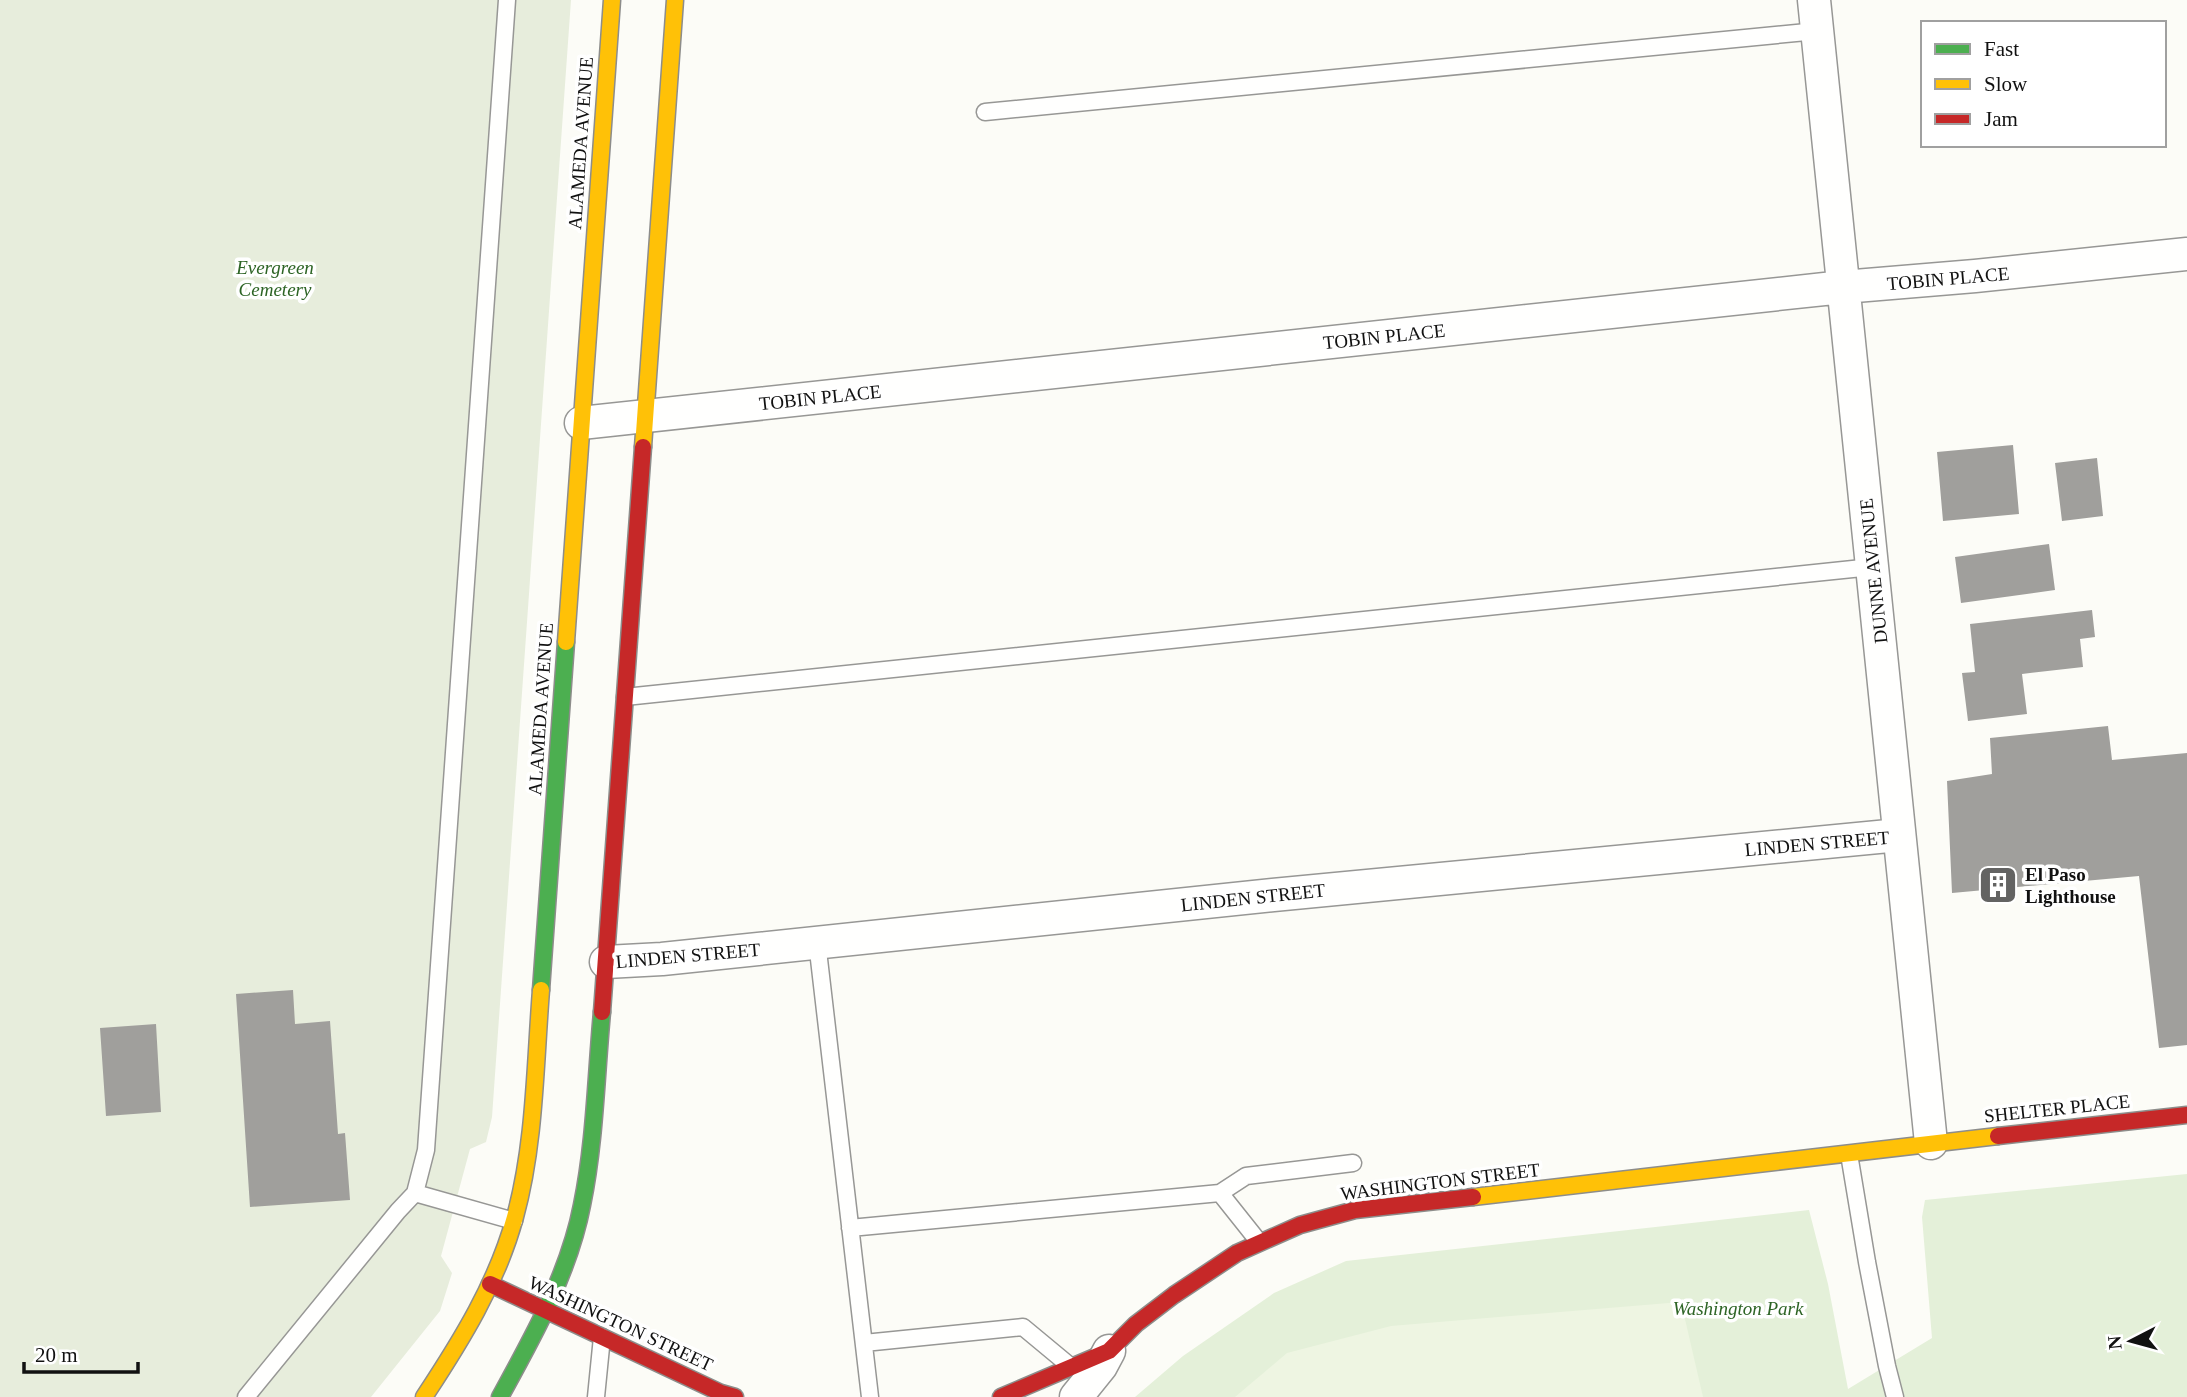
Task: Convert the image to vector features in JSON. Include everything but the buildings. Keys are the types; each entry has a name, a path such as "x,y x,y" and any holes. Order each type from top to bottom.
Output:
{"main road":[{"name":"ALAMEDA AVENUE","path":"424,1397 472,1321 490,1284 514,1221 523,1185 531,1126 612,0"},
{"path":"500,1397 545,1311 566,1259 582,1206 590,1150 675,0"},
{"name":"SHELTER PLACE","path":"1931,1143 2187,1115"},
{"name":"WASHINGTON STREET","path":"1109,1351 1136,1324 1237,1253 1300,1225 1355,1210 1931,1143"},
{"name":"WASHINGTON STREET","path":"490,1284 721,1394 735,1397"},
{"path":"1001,1397 1074,1382"}],"street":[{"name":"DUNNE AVENUE","path":"1816,15 1931,1143"},
{"name":"TOBIN PLACE","path":"580,423 1843,287 2187,254"},
{"name":"LINDEN STREET","path":"606,962 662,959 1300,892 1899,835"},
{"path":"1074,1382 1101,1366 1109,1351"}],"lane":[{"path":"246,1397 415,1193 426,1150 507,0"},
{"path":"985,112 1816,15"},
{"path":"625,697 1872,567"},
{"path":"817,942 870,1397"},
{"path":"1849,1154 1886,1366 1895,1397"},
{"path":"850,1228 1220,1193 1246,1176 1353,1163"},
{"path":"415,1193 514,1221"},
{"path":"1220,1193 1259,1243"},
{"path":"864,1343 1023,1326 1074,1382"},
{"path":"596,1397 602,1337"}],"green space":[{"name":"Evergreen Cemetery","path":"0,0 571,0 492,1117 486,1142 470,1149 441,1256 452,1273 440,1311 371,1397 0,1397"},
{"name":"Washington Park","path":"2187,1174 2187,1397 1135,1397 1183,1356 1274,1293 1346,1261 1809,1210 1828,1284 1848,1389 1932,1338 1922,1217 1925,1200"},
{"path":"1681,1302 1703,1397 1235,1397 1287,1353 1391,1326"}],"traffic: fast":[{"path":"541,990 566,642"},
{"path":"500,1397 559,1280 576,1230 590,1157 602,1012"}],"traffic: slow":[{"path":"566,642 612,0"},
{"path":"643,447 675,0"},
{"path":"424,1397 488,1288 515,1217 527,1161 541,990"},
{"path":"1473,1197 1998,1136"}],"traffic: jam":[{"path":"602,1012 643,447"},
{"path":"1998,1136 2187,1115"},
{"path":"1001,1397 1109,1351 1136,1324 1237,1253 1300,1225 1355,1210 1473,1197"},
{"path":"490,1284 721,1393 735,1397"}],"place":[{"name":"El Paso Lighthouse","path":"1998,885"}]}
